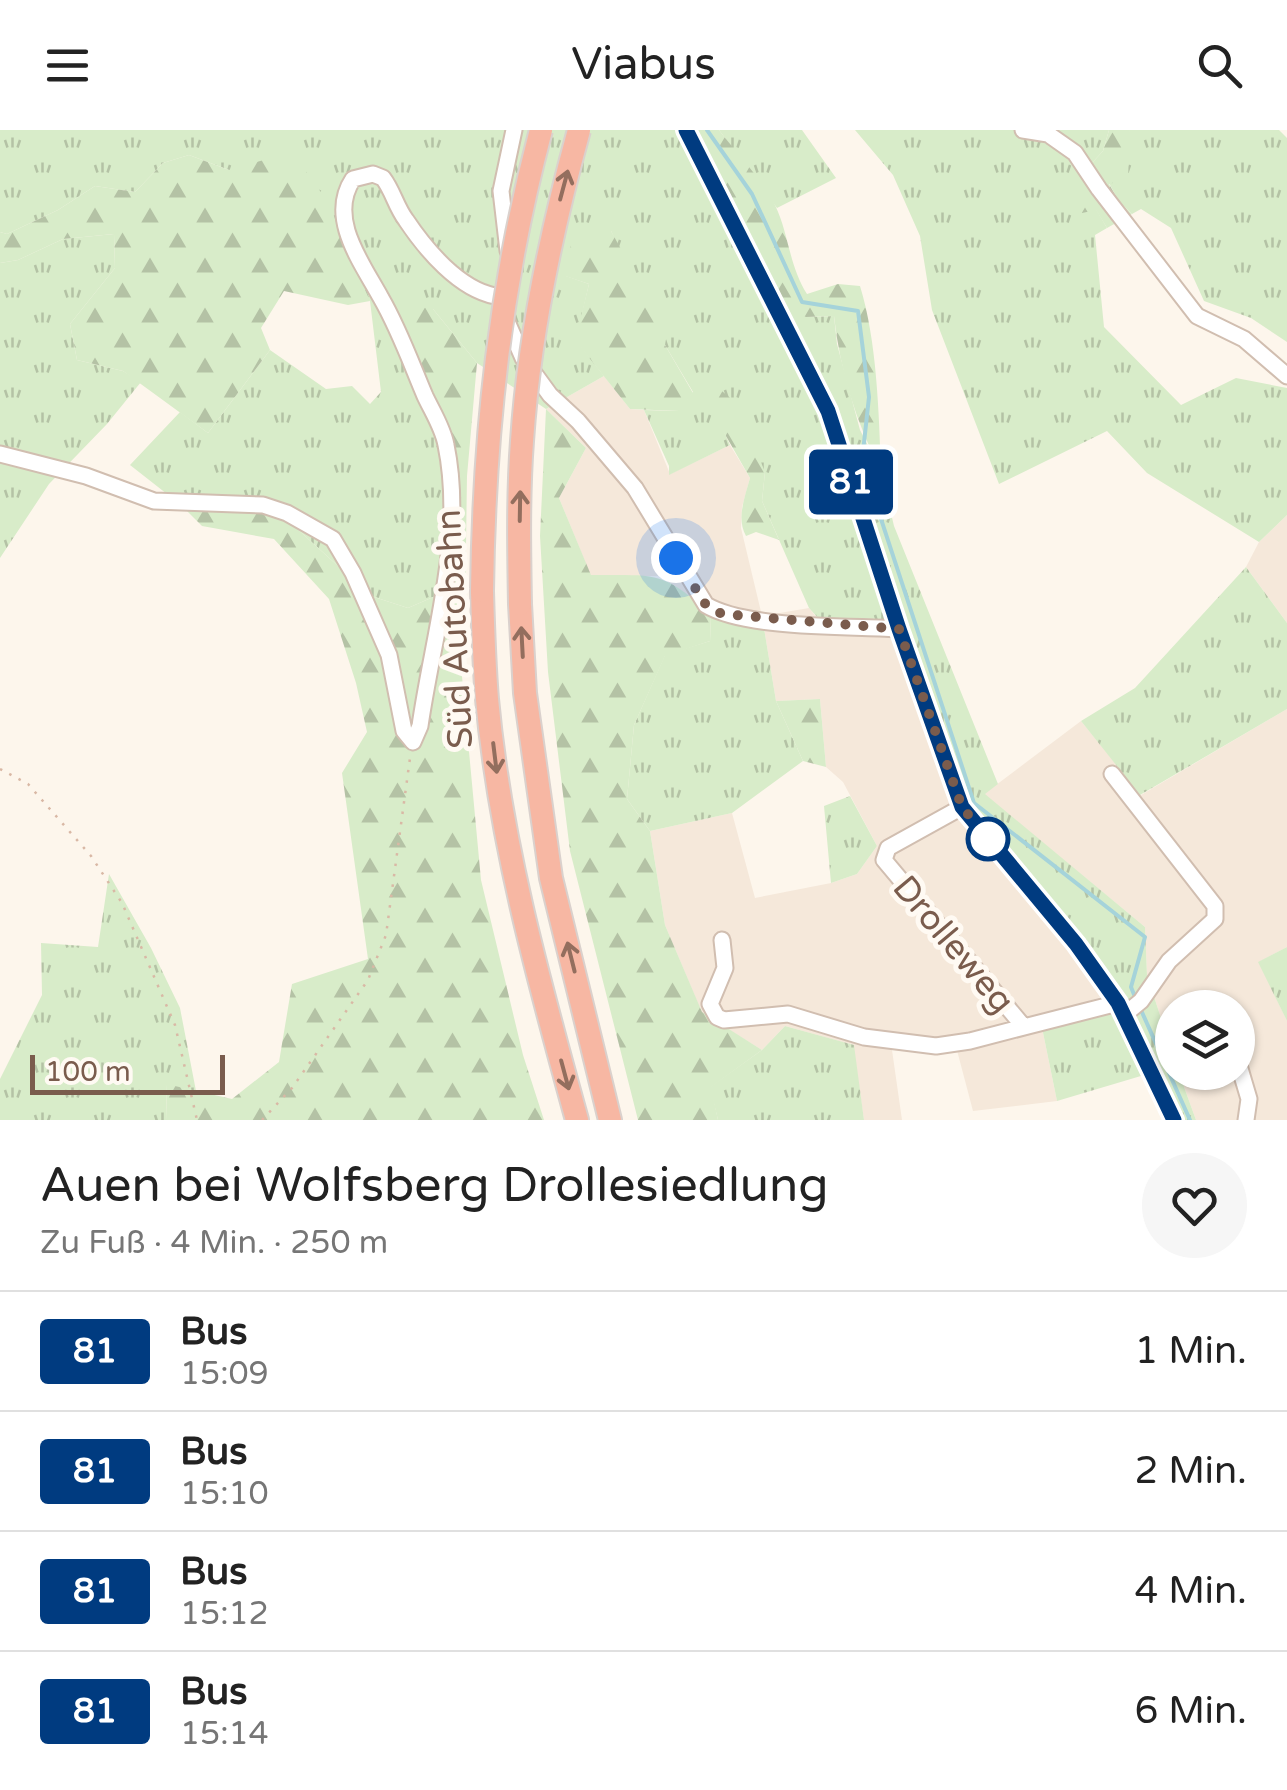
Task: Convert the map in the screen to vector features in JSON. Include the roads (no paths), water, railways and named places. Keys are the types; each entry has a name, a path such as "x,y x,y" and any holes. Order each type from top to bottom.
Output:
{"highway":[{"name":"Süd Autobahn","path":"541,130 504,294 494,364 483,493 482,592 487,698 511,858 542,994 577,1120"},
{"name":"Süd Autobahn","path":"579,130 552,231 529,371 519,500 520,604 525,692 548,859 610,1120"}],"street":[{"path":"494,296 506,280 509,262 501,191 514,130"},
{"path":"686,130 828,411 962,807 1129,1007 1174,1120"},
{"path":"1023,130 1048,134 1076,152 1099,189 1197,316 1244,340 1287,376"},
{"path":"0,454 86,476 154,501 263,506 287,513 332,539 353,573 390,655 404,731 412,742 420,726 449,549 451,504 446,443 387,308 352,244 343,218 346,188 353,179 364,175 383,178 407,223 464,284 478,293 494,296"},
{"path":"494,296 523,358 550,395 635,488 706,605 722,614 766,620 899,629"},
{"path":"1112,774 1216,906 1216,919 1168,961 1129,1007"},
{"name":"Drolleweg","path":"962,807 888,848 884,860 1024,1027 1129,1007"},
{"path":"722,940 725,968 710,1004 712,1012 724,1020 788,1014 864,1037 936,1046 1024,1027"},
{"path":"1246,1090 1246,1120"}],"waterway":[{"path":"707,130 752,194 802,302 858,311 869,397 862,461 974,803 1145,937 1131,987 1135,997"},
{"path":"1141,1010 1190,1120"}]}
